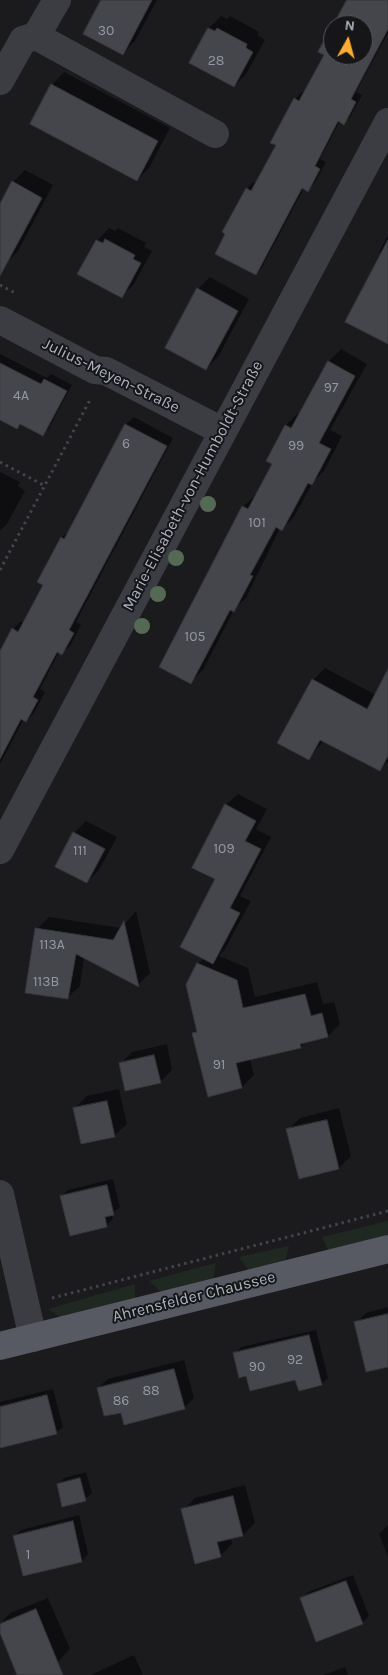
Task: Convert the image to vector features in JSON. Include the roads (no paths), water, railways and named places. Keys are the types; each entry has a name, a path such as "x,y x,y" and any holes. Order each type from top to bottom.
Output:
{"main road":[{"name":"Ahrensfelder Chaussee","path":"0,1346 388,1249"}],"street":[{"path":"0,82 23,40 36,36 57,0"},
{"path":"36,36 215,134"},
{"name":"Marie-Elisabeth-von-Humboldt-Straße","path":"0,850 388,122"},
{"name":"Julius-Meyen-Straße","path":"0,320 95,370 106,371 222,431"},
{"path":"0,1194 33,1338"}]}
